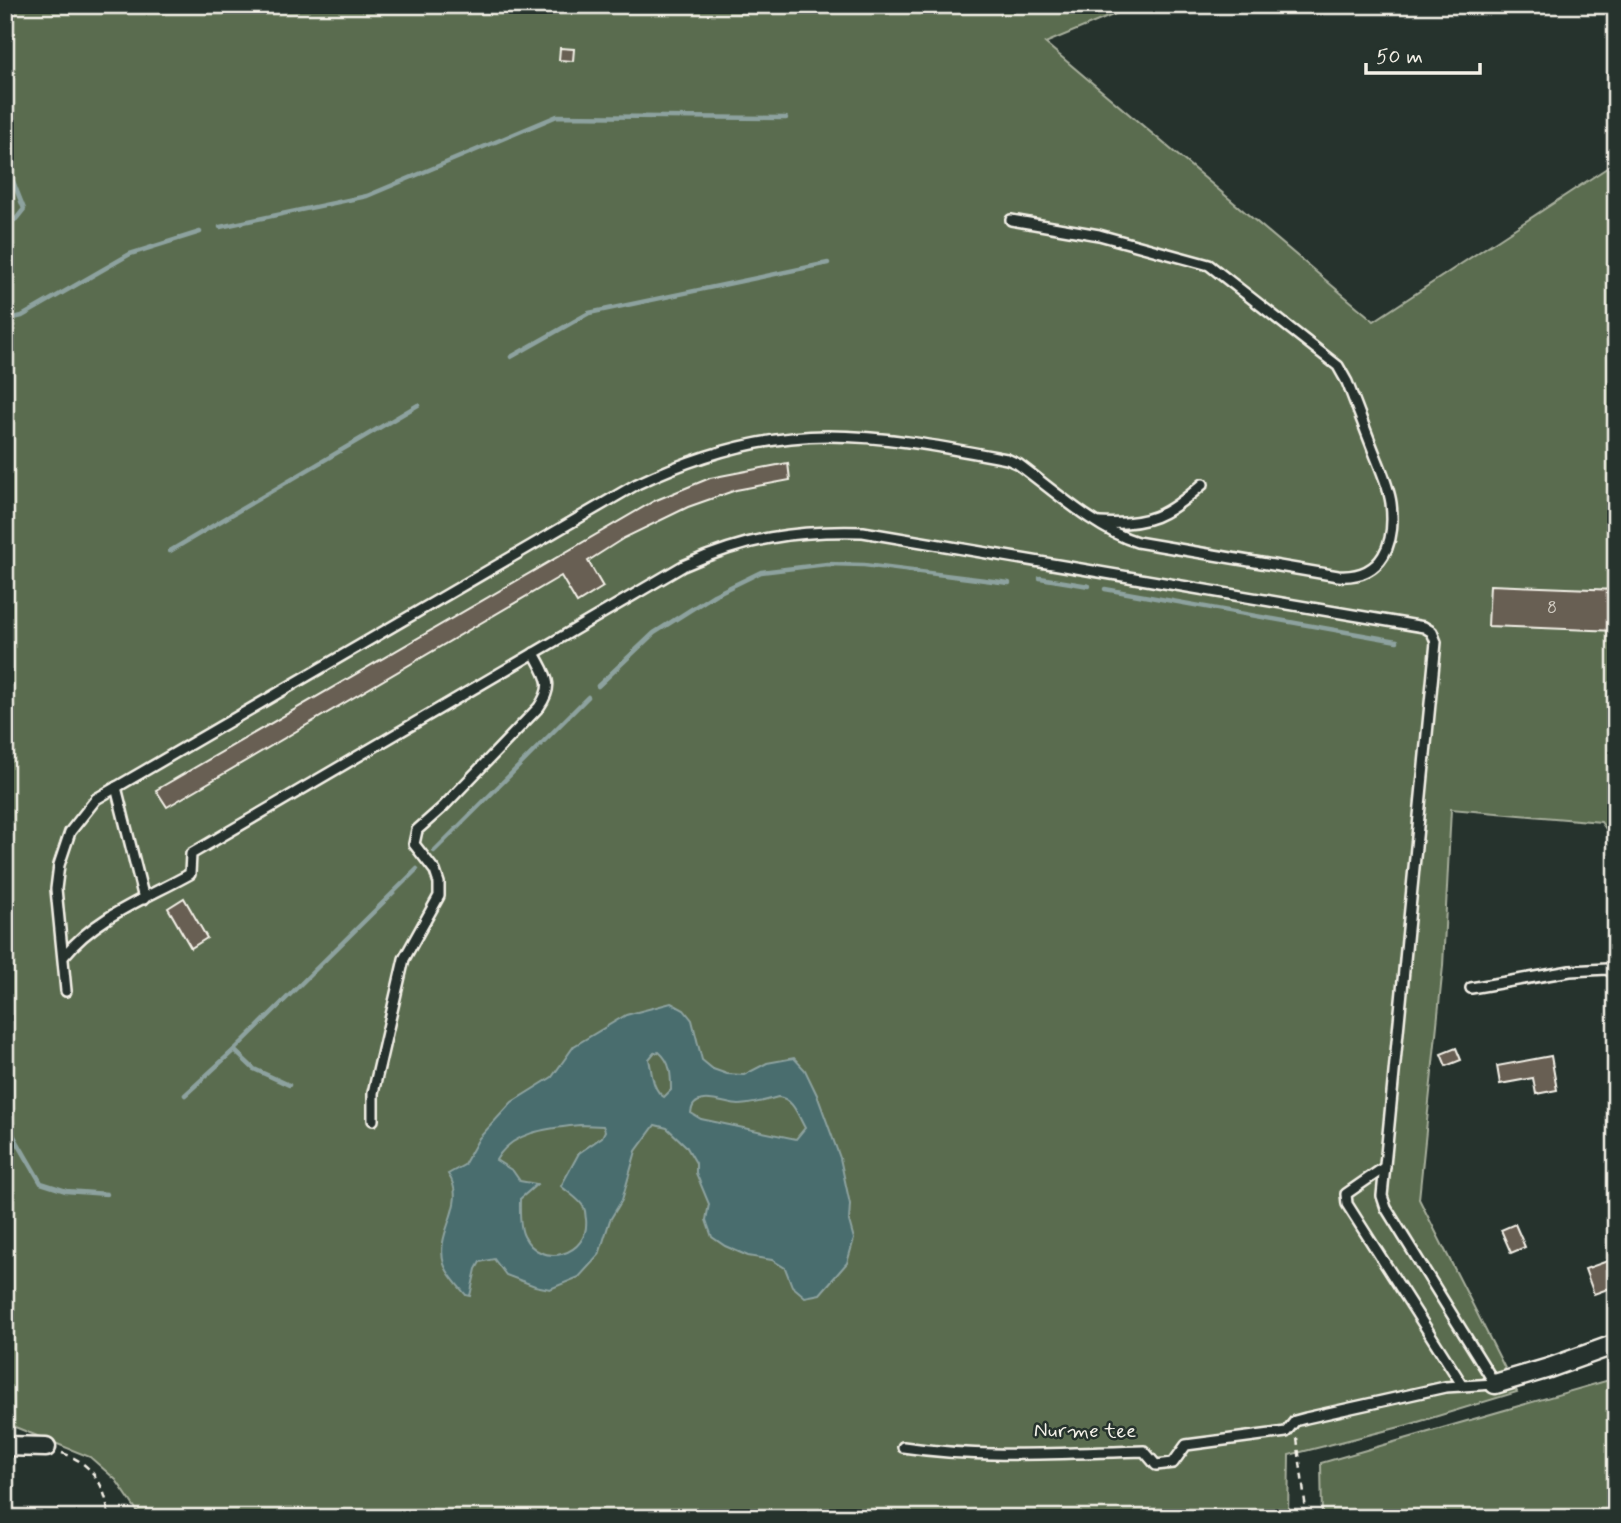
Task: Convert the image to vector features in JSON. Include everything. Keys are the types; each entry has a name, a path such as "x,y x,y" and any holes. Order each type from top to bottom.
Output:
{"street":[{"path":"1494,1384 1616,1344"},
{"path":"5,1446 46,1447"}],"lane":[{"path":"66,991 56,889 62,850 70,832 96,799 668,469 762,442 825,436 867,437 924,444 1007,459 1018,464 1097,523 1137,542 1352,577 1370,571 1381,561 1386,552 1392,523 1391,501 1347,382 1338,366 1223,273 1209,265 1099,235 1011,220"},
{"path":"1097,523 1126,525 1157,517 1178,506 1203,484"},
{"path":"64,956 86,933 190,874 191,854 534,653 683,566 714,552 787,533 863,531 1424,627 1432,632 1436,642 1382,1196 1386,1208 1494,1384"},
{"path":"373,1121 373,1093 404,959 439,895 435,872 414,844 417,830 443,807 543,701 549,686 534,653"},
{"path":"116,787 144,899"},
{"path":"1471,988 1570,971 1607,969 1616,975"},
{"path":"1385,1167 1346,1194 1347,1204 1463,1386"},
{"name":"Nurme tee","path":"903,1447 942,1453 1144,1451 1156,1465 1173,1463 1186,1445 1286,1433 1295,1421 1445,1387 1494,1384"}],"path":[{"path":"1295,1421 1307,1518"},
{"path":"46,1447 75,1457 92,1471 103,1487 108,1518"}],"green space":[{"path":"15,5 1137,5 1045,43 1374,321 1616,162 1616,843 1601,822 1451,809 1443,966 1419,1199 1517,1392 1408,1425 1289,1455 1288,1518 142,1518 116,1480 90,1457 5,1423 5,8"},
{"path":"1616,1378 1616,1518 1322,1518 1321,1463"}],"water":[{"path":"671,1003 684,1010 692,1020 702,1060 713,1069 727,1074 744,1075 767,1063 794,1058 805,1070 840,1158 854,1239 847,1263 820,1294 805,1297 792,1286 785,1268 772,1260 748,1256 712,1237 706,1220 709,1204 696,1173 696,1163 686,1146 667,1128 655,1125 636,1151 622,1200 610,1220 599,1255 579,1277 550,1289 535,1286 506,1275 494,1259 480,1262 470,1296 466,1295 450,1276 442,1252 455,1196 448,1174 464,1165 479,1138 512,1102 552,1077 574,1046 626,1015","holes":["659,1052 666,1060 670,1074 671,1090 664,1097 655,1085 649,1059","783,1098 791,1104 805,1128 796,1139 701,1119 691,1113 693,1106 704,1100 739,1105","580,1125 603,1126 605,1131 602,1137 579,1153 561,1186 582,1205 586,1219 585,1232 580,1242 562,1254 552,1255 531,1246 521,1228 520,1199 537,1184 520,1181 513,1171 496,1160 512,1143 544,1130"]}],"building":[{"path":"560,48 574,49 573,61 559,60"},
{"path":"788,463 790,480 736,490 688,507 624,538 588,561 603,587 577,603 561,576 167,807 156,790 654,501 710,478"},
{"path":"1490,585 1616,590 1616,631 1488,626"},
{"path":"184,898 207,938 191,948 168,908"},
{"path":"1456,1048 1461,1060 1446,1066 1441,1054"},
{"path":"1551,1056 1557,1090 1536,1094 1533,1078 1500,1084 1497,1066"},
{"path":"1515,1224 1525,1247 1511,1253 1501,1230"},
{"path":"1616,1258 1616,1286 1594,1294 1585,1269"}],"waterway":[{"path":"220,227 367,196 557,116 786,118"},
{"path":"5,161 24,209 16,219 5,225"},
{"path":"5,320 22,316 130,254 200,232"},
{"path":"511,357 589,313 828,263"},
{"path":"170,551 418,405"},
{"path":"598,686 654,633 714,595 761,572 827,564 864,565 1009,583"},
{"path":"1040,578 1089,586"},
{"path":"1105,589 1397,641"},
{"path":"434,851 588,697"},
{"path":"185,1095 417,869"},
{"path":"234,1050 254,1069 289,1085"},
{"path":"5,1121 41,1183 66,1191 107,1194"}]}
